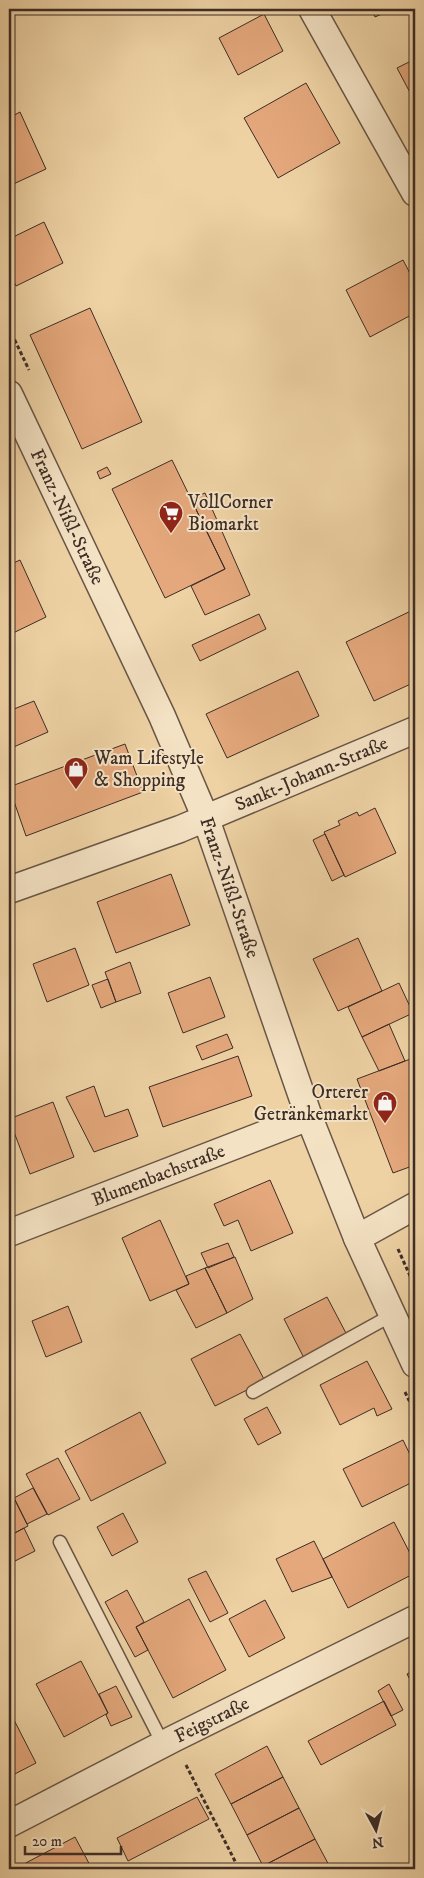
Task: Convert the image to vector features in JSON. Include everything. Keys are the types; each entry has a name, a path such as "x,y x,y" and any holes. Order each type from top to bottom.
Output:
{"street":[{"path":"312,9 415,193"},
{"name":"Franz-Nißl-Straße","path":"9,394 14,423 162,716 206,819 309,1117 357,1238 415,1364"},
{"name":"Sankt-Johann-Straße","path":"9,890 206,819 415,730"},
{"name":"Blumenbachstraße","path":"9,1233 309,1117"},
{"path":"357,1238 415,1206"},
{"name":"Feigstraße","path":"9,1824 168,1741 415,1619"}],"lane":[{"path":"253,1392 392,1315"},
{"path":"60,1542 168,1741"}],"path":[{"path":"168,1741 239,1869"}],"building":[{"path":"371,9 393,9 375,17"},
{"path":"264,14 283,51 238,75 219,38"},
{"path":"415,59 415,102 397,68"},
{"path":"306,83 340,143 278,178 244,118"},
{"path":"20,112 46,169 9,186 9,118"},
{"path":"44,222 63,263 16,286 9,271 9,239"},
{"path":"403,260 415,283 415,313 370,337 346,290"},
{"path":"90,308 142,422 82,449 30,335"},
{"path":"415,372 415,383 411,374"},
{"name":"VollCorner Biomarkt","path":"172,460 225,569 165,598 112,489"},
{"path":"107,467 111,474 100,479 97,472"},
{"path":"205,493 250,595 205,615 191,586 225,569 191,499"},
{"path":"20,560 46,617 9,635 9,565"},
{"path":"415,609 415,682 374,701 346,642"},
{"path":"259,614 266,629 200,661 192,645"},
{"path":"298,671 319,716 227,758 206,714"},
{"path":"34,701 48,732 9,749 9,711"},
{"name":"Wam Lifestyle & Shopping","path":"125,744 143,792 26,836 9,787"},
{"path":"375,808 396,853 345,877 324,832 340,825 338,821 357,812 359,816"},
{"path":"325,834 344,875 332,881 313,840"},
{"path":"171,874 190,925 116,953 97,902"},
{"path":"358,938 382,991 338,1011 313,959"},
{"path":"75,948 89,985 47,1002 33,964"},
{"path":"130,962 141,993 116,1002 105,972"},
{"path":"210,977 225,1017 183,1033 168,993"},
{"path":"108,979 116,1002 101,1008 92,985"},
{"path":"399,983 413,1013 362,1037 348,1007"},
{"path":"389,1024 405,1061 379,1071 362,1037"},
{"path":"227,1034 233,1048 202,1060 196,1046"},
{"path":"238,1056 252,1096 163,1127 149,1087"},
{"path":"413,1058 415,1063 415,1165 393,1173 357,1079"},
{"path":"94,1086 105,1117 128,1109 138,1136 94,1152 66,1097"},
{"path":"53,1102 74,1157 30,1174 9,1119"},
{"path":"270,1180 293,1233 251,1251 238,1220 224,1226 214,1204"},
{"path":"160,1220 189,1284 150,1301 122,1238"},
{"path":"228,1243 234,1257 208,1268 201,1253"},
{"path":"235,1257 253,1299 227,1313 205,1268"},
{"path":"205,1268 227,1313 196,1328 176,1290 189,1284 186,1276"},
{"path":"327,1297 347,1335 304,1358 284,1319"},
{"path":"68,1306 82,1342 46,1357 32,1321"},
{"path":"240,1334 265,1381 215,1406 191,1359"},
{"path":"367,1361 392,1409 377,1416 374,1408 340,1425 320,1385"},
{"path":"267,1407 281,1433 258,1445 244,1419"},
{"path":"140,1412 166,1463 91,1501 65,1451"},
{"path":"403,1440 415,1465 415,1481 362,1507 343,1469"},
{"path":"58,1458 80,1499 48,1515 26,1474"},
{"path":"9,1488 28,1526 9,1536"},
{"path":"33,1488 47,1514 27,1524 14,1498"},
{"path":"123,1513 138,1542 112,1556 97,1527"},
{"path":"394,1522 415,1563 415,1573 348,1608 323,1559"},
{"path":"24,1528 35,1551 9,1564 9,1536"},
{"path":"314,1541 332,1577 292,1592 276,1559"},
{"path":"206,1571 228,1613 210,1622 188,1579"},
{"path":"127,1590 144,1622 136,1627 148,1650 135,1657 105,1602"},
{"path":"189,1599 226,1670 173,1698 136,1627"},
{"path":"265,1600 285,1638 249,1657 229,1619"},
{"path":"81,1661 108,1713 64,1737 36,1684"},
{"path":"415,1670 415,1689 407,1674"},
{"path":"389,1684 403,1710 391,1716 378,1691"},
{"path":"116,1686 132,1717 111,1726 106,1715 108,1713 99,1694"},
{"path":"384,1701 396,1725 321,1765 308,1741"},
{"path":"13,1718 36,1763 9,1777 9,1720"},
{"path":"267,1746 283,1777 231,1804 215,1774"},
{"path":"283,1777 299,1808 247,1835 231,1804"},
{"path":"197,1797 209,1819 128,1861 117,1838"},
{"path":"299,1808 315,1839 263,1866 247,1835"},
{"path":"75,1837 92,1869 24,1869 22,1865"},
{"path":"315,1839 331,1869 265,1869 263,1866"}],"place":[{"name":"VollCorner Biomarkt","path":"171,534"},
{"name":"Wam Lifestyle & Shopping","path":"76,790"},
{"name":"Orterer Getränkemarkt","path":"385,1124"}]}
